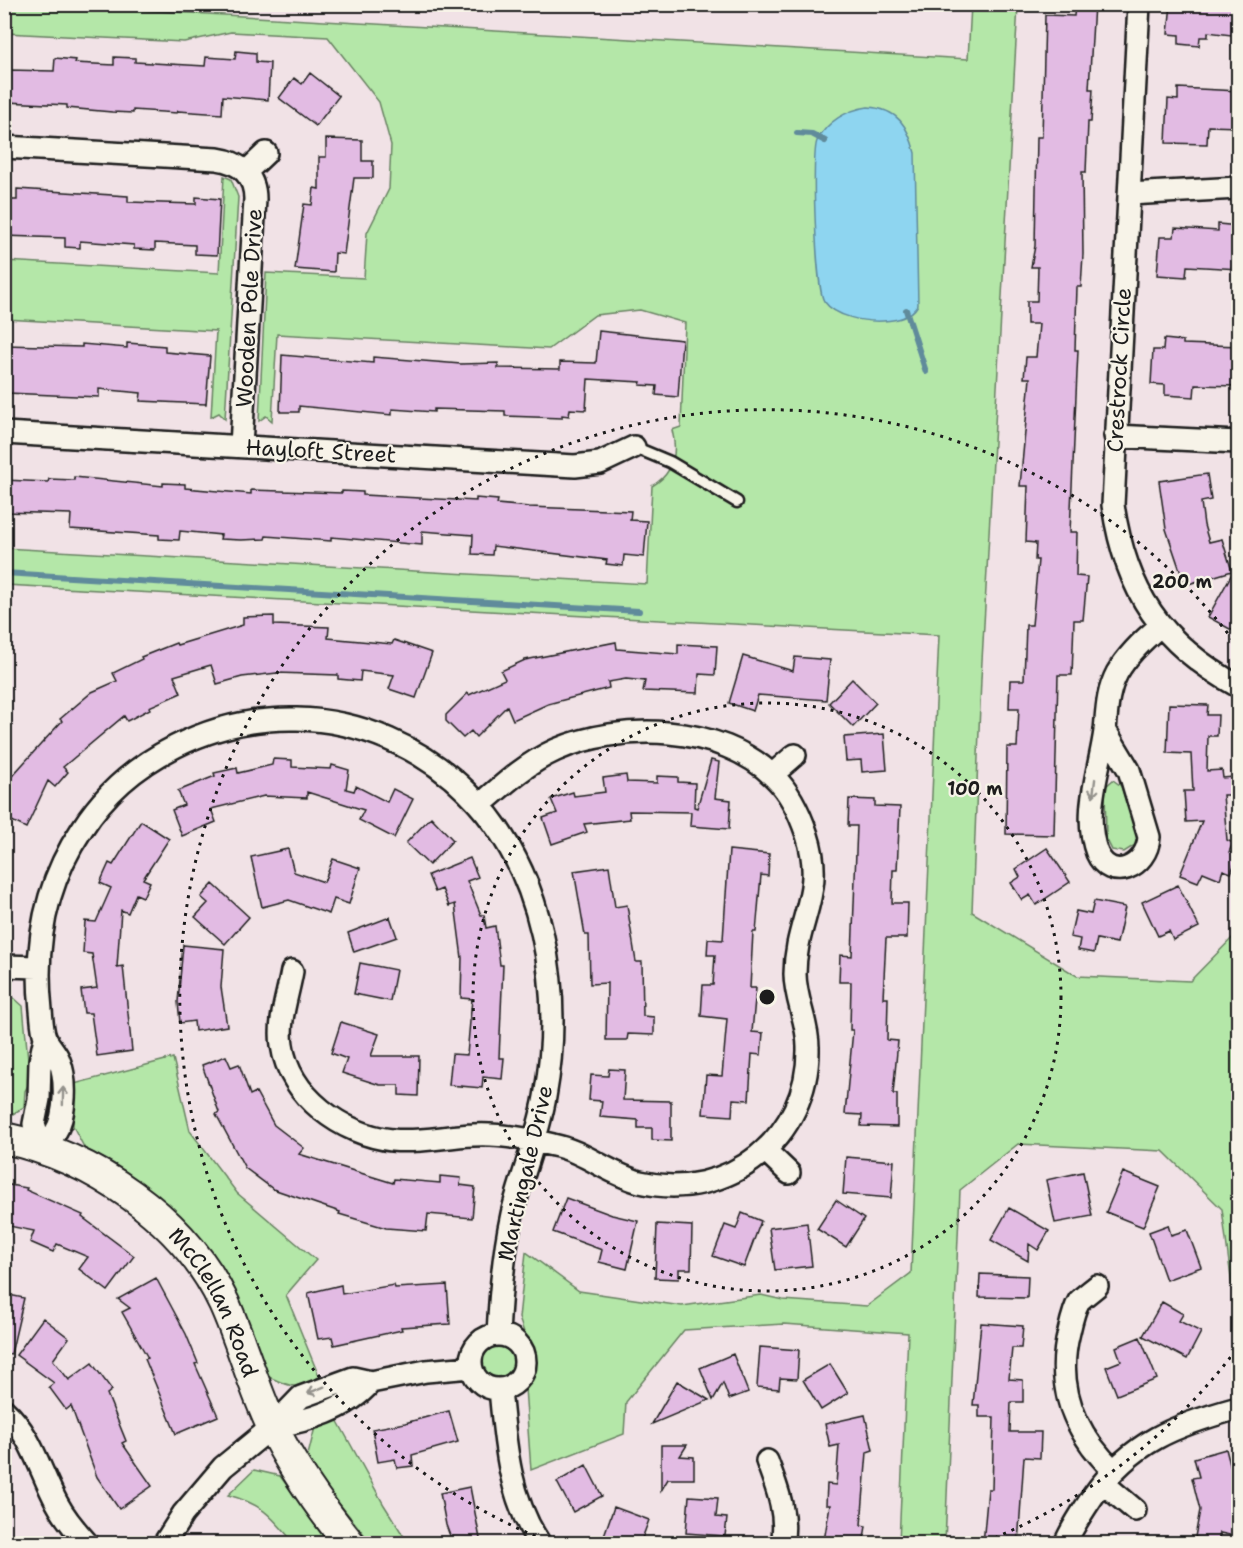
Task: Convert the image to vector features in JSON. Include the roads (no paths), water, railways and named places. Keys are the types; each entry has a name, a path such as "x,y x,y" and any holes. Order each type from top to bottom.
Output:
{"street":[{"name":"Crestrock Circle","path":"1139,4 1113,505 1121,549 1136,587 1160,626 1195,660 1239,686"},
{"path":"4,147 217,159 232,163 246,172 266,153"},
{"name":"Wooden Pole Drive","path":"241,446 255,199 254,187 246,172"},
{"path":"1129,194 1239,188"},
{"name":"Hayloft Street","path":"4,433 575,466 600,463 634,447"},
{"path":"1115,436 1239,442"},
{"path":"1105,730 1129,770 1149,837 1145,855 1139,862 1119,869 1109,867 1101,860 1094,837 1093,790 1105,730 1105,710 1117,674 1135,648 1160,626"},
{"name":"Martingale Drive","path":"41,1148 56,1132 62,1106 63,1080 59,1060 45,1038 38,967 41,930 49,896 81,829 103,802 126,780 165,752 196,738 235,726 275,720 337,723 379,736 414,751 447,774 480,805 504,838 524,875 536,908 546,950 551,1024 546,1094 505,1249 498,1335"},
{"path":"292,972 281,1027 286,1061 300,1086 315,1105 356,1130 391,1140 490,1134 555,1145 579,1153 636,1181 674,1186 712,1180 748,1164 766,1151 790,1120 804,1083 808,1045 795,975 797,956 814,882 814,863 804,825 786,790 772,775 746,756 706,740 682,736 628,734 602,737 555,750 520,771 480,805"},
{"path":"772,775 795,755"},
{"path":"4,966 38,967"},
{"name":"McClellan Road","path":"4,1138 41,1148 93,1171 133,1197 188,1250 224,1302 272,1427 310,1493 350,1544"},
{"path":"766,1151 789,1173"},
{"path":"1097,1286 1078,1302 1066,1343 1064,1368 1067,1391 1081,1432 1108,1476 1135,1510"},
{"path":"498,1335 519,1346 525,1361 520,1377 515,1383 500,1389 481,1384 471,1367 471,1359 477,1345 483,1340 498,1335"},
{"path":"164,1544 183,1514 216,1475 272,1427 302,1397 353,1378 371,1382 426,1371 471,1367"},
{"path":"500,1389 512,1483 519,1503 540,1544"},
{"path":"1065,1544 1077,1521 1108,1476 1141,1446 1176,1426 1239,1408"},
{"path":"4,1410 19,1426 30,1444 65,1516 88,1544"},
{"path":"767,1461 780,1496 783,1520 782,1544"}],"lane":[{"path":"634,447 670,462 737,502"}],"water":[{"path":"868,107 878,108 894,115 905,127 915,153 918,305 907,316 883,321 867,321 842,315 824,301 817,249 814,170 817,141 826,128 838,118"}],"waterway":[{"path":"797,133 812,134 825,141"},
{"path":"906,310 926,372"},
{"path":"4,573 639,611"}]}
